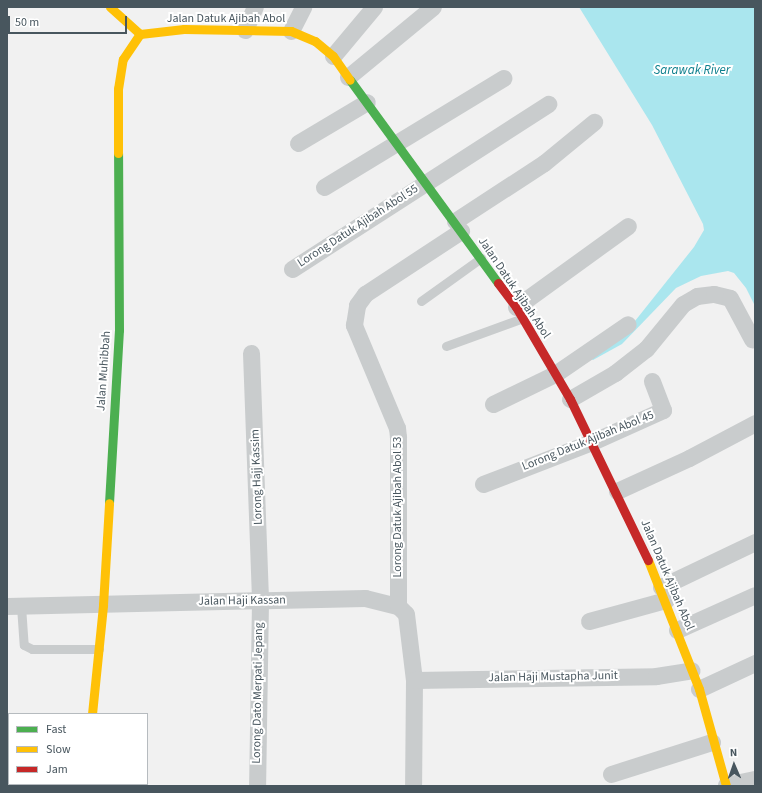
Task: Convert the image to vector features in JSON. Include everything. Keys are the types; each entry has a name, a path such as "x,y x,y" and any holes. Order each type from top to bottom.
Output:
{"main road":[{"path":"110,7 140,34"},
{"name":"Jalan Datuk Ajibah Abol","path":"140,34 184,29 291,31 315,41 333,56 424,183 458,226 519,312 570,399 617,491 664,594 699,689 712,742 726,786"},
{"name":"Jalan Muhibbah","path":"92,713 103,605 119,316 118,89 123,59 140,34"}],"street":[{"path":"245,30 255,7"},
{"path":"291,31 303,7"},
{"path":"333,56 374,7"},
{"path":"348,77 433,7"},
{"path":"324,187 397,144 503,78"},
{"path":"298,143 367,102"},
{"name":"Lorong Datuk Ajibah Abol 55","path":"292,269 548,104"},
{"name":"Lorong Datuk Ajibah Abol 53","path":"398,606 397,428 354,325 357,304 365,294 544,163 594,122"},
{"path":"519,312 628,226"},
{"path":"570,399 615,373 646,349 683,304 697,296 714,294 730,298 752,339"},
{"path":"493,404 555,374 628,324"},
{"name":"Lorong Hajj Kassim","path":"251,353 260,601"},
{"name":"Lorong Datuk Ajibah Abol 45","path":"483,484 592,442 663,410 652,381"},
{"path":"617,491 689,458 755,423"},
{"path":"589,621 664,594 755,542"},
{"path":"677,630 755,595"},
{"name":"Jalan Haji Kassan","path":"14,606 365,598 398,606"},
{"name":"Lorong Dato Merpati Jepang","path":"257,786 260,601"},
{"path":"398,606 406,614 414,680 413,786"},
{"path":"699,689 755,663"},
{"name":"Jalan Haji Mustapha Junit","path":"414,680 656,676 692,670"},
{"path":"611,774 712,742"},
{"path":"726,786 755,779"}],"lane":[{"path":"421,301 481,258"},
{"path":"446,346 519,312"},
{"path":"14,606 24,645 32,649 99,649"}],"water":[{"name":"Sarawak River","path":"579,7 755,7 755,306 746,288 734,273 728,271 701,276 676,288 622,344 593,360 591,359 635,321 694,247 704,230 703,224 652,125"}],"traffic: fast":[{"path":"350,80 498,283"},
{"path":"109,503 119,330 118,153"}],"traffic: slow":[{"path":"110,7 140,34"},
{"path":"140,34 184,29 291,31 315,41 333,56 350,80"},
{"path":"118,153 118,89 123,59 140,34"},
{"path":"92,713 103,605 109,503"},
{"path":"648,560 699,689 726,786"}],"traffic: jam":[{"path":"498,283 516,307 570,399 648,560"}]}
